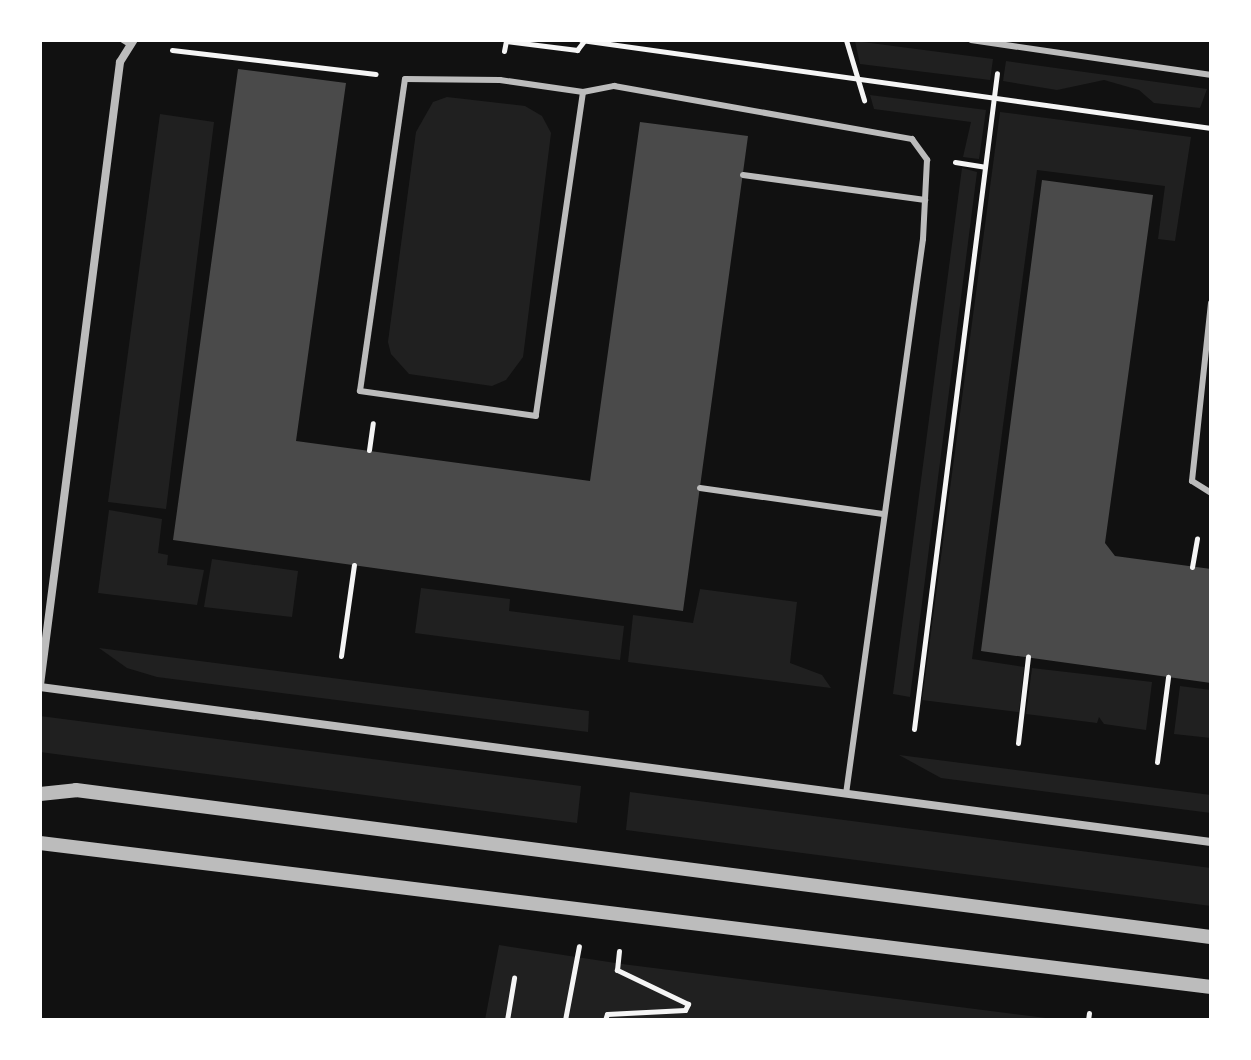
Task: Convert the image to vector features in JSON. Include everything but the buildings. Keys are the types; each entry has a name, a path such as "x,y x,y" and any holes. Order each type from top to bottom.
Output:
{"street":[{"path":"129,42 120,62 40,686 1211,842"},
{"path":"40,794 76,790 1211,937"},
{"path":"40,843 1211,987"}],"lane":[{"path":"971,40 1211,75"},
{"path":"583,92 536,416 360,391 405,79 500,80 583,92 614,86 912,139 927,160 925,200 846,794"},
{"path":"743,175 925,200"},
{"path":"1211,303 1192,481 1211,493"},
{"path":"700,488 883,514"}],"path":[{"path":"506,41 577,50 583,40 859,75 1211,128"},
{"path":"846,40 859,75 866,129"},
{"path":"914,729 1001,44"},
{"path":"172,50 347,69"},
{"path":"1192,567 1197,538"},
{"path":"341,656 354,565"},
{"path":"1018,743 1028,657"},
{"path":"1157,762 1168,677"},
{"path":"565,1020 579,946"},
{"path":"605,1020 607,1014 685,1010 688,1004 617,970 619,951"},
{"path":"507,1020 514,978"}],"shaded area":[{"path":"855,41 993,59 990,80 860,64"},
{"path":"1006,61 1207,89 1200,108 1154,103 1139,90 1104,80 1057,90 1003,81"},
{"path":"870,95 986,110 979,159 963,157 971,122 874,109"},
{"path":"447,97 525,106 542,116 551,133 523,357 506,380 492,386 409,374 391,354 388,342 416,132 433,102"},
{"path":"1000,112 1191,137 1175,241 1158,239 1165,186 1037,170 972,659 1024,667 1019,712 922,700"},
{"path":"160,114 214,122 166,509 108,502"},
{"path":"962,168 977,172 910,697 893,694"},
{"path":"109,510 162,519 158,553 168,555 167,565 204,570 197,605 98,593"},
{"path":"212,559 298,571 292,617 204,607"},
{"path":"421,588 510,599 509,611 624,626 620,660 415,633"},
{"path":"700,589 797,602 790,663 822,675 831,688 628,662 633,615 693,623"},
{"path":"99,648 589,711 588,732 157,677 127,668"},
{"path":"1032,668 1152,682 1146,730 1104,724 1099,717 1097,723 1026,714"},
{"path":"1180,686 1211,690 1211,738 1174,734"},
{"path":"40,716 581,786 577,823 40,752"},
{"path":"899,755 1211,795 1211,813 941,778"},
{"path":"630,792 1211,868 1211,906 626,830"},
{"path":"499,945 622,964 1054,1019 485,1020"}]}
